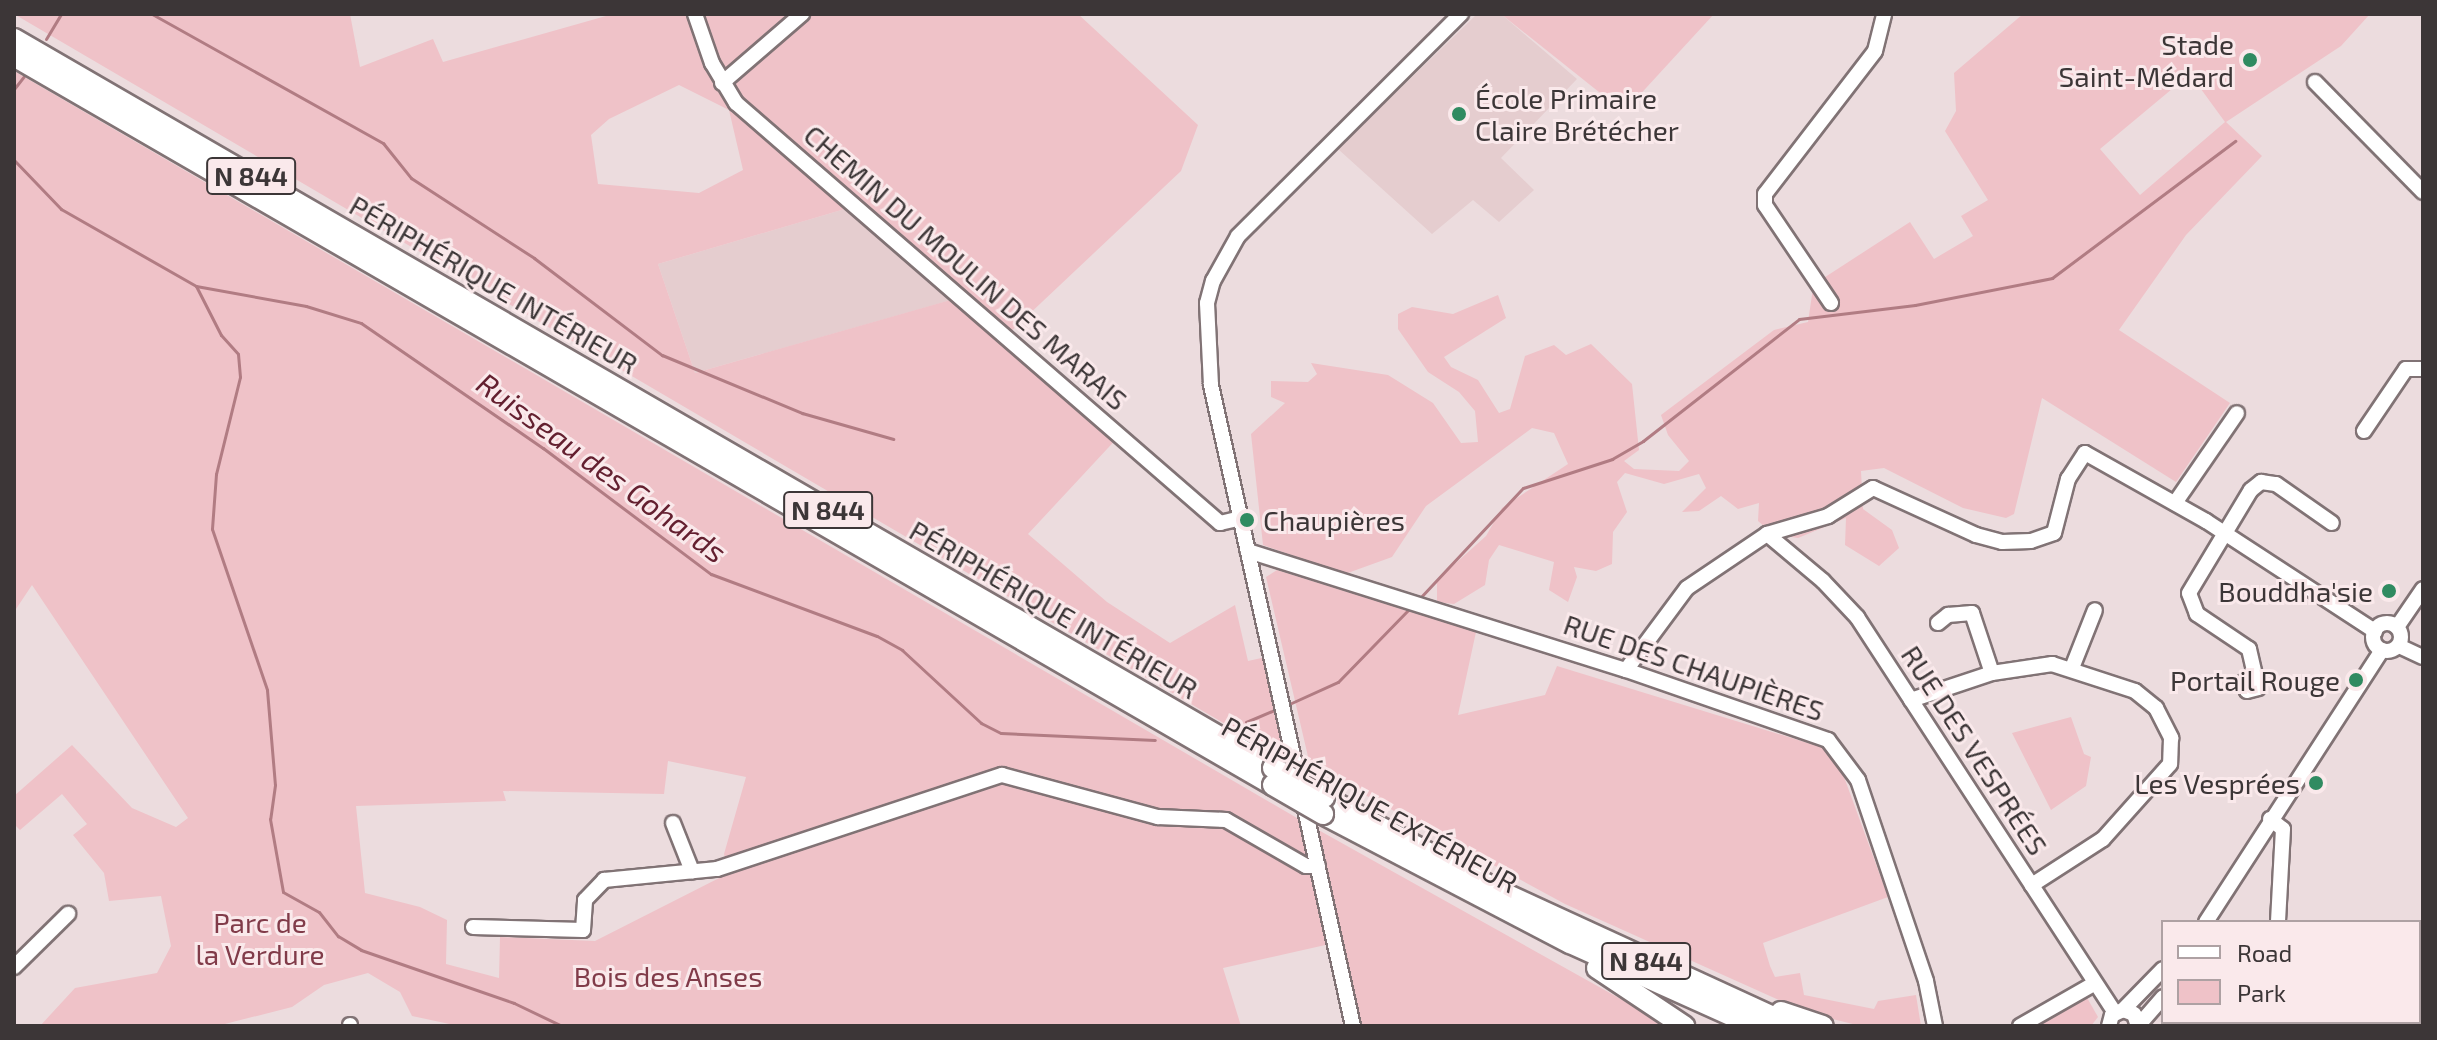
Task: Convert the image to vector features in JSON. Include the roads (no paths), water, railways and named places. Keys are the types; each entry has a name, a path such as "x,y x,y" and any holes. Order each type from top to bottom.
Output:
{"highway":[{"name":"PÉRIPHÉRIQUE INTÉRIEUR","path":"14,39 1324,806 1759,1020 1792,1026"},
{"name":"PÉRIPHÉRIQUE EXTÉRIEUR","path":"14,56 1273,777"},
{"name":"PÉRIPHÉRIQUE EXTÉRIEUR","path":"1324,806 1570,943 1759,1020"},
{"path":"1570,943 1578,956 1684,1026"},
{"path":"1759,1020 1781,1012 1823,1026"}],"street":[{"name":"CHEMIN DU MOULIN DES MARAIS","path":"695,14 722,83 736,103 1220,523 1241,518"},
{"path":"722,83 802,14"},
{"path":"1353,1026 1206,354 1213,281 1238,236 1461,14"},
{"path":"1831,303 1771,213 1765,194 1875,51 1884,14"},
{"path":"2315,82 2423,192"},
{"path":"2364,431 2406,369 2423,369"},
{"path":"2175,503 2237,413"},
{"path":"1626,670 1687,588 1767,534 1828,516 1873,488 1932,518 1992,540 2031,541 2054,533 2079,455 2089,453 2175,503 2375,631"},
{"path":"2253,677 2249,649 2197,614 2189,601 2224,534 2261,482 2276,484 2332,523"},
{"name":"RUE DES VESPRÉES","path":"1767,534 1823,581 1857,617 2032,885 2112,1019 2134,1014 2138,1026"},
{"name":"RUE DES CHAUPIÈRES","path":"1248,551 1806,729 1841,751 1858,780 1926,981 1935,1026"},
{"path":"2399,646 2397,627 2423,589"},
{"path":"2072,668 2095,610"},
{"path":"1938,623 1948,615 1972,613 1992,673"},
{"path":"2382,650 2373,640 2375,631 2385,623 2397,627"},
{"path":"2207,920 2382,650 2399,646 2423,657"},
{"path":"1911,700 1992,673 2052,664 2072,668 2147,698 2171,738 2174,753 2163,774 2103,839 2032,885"},
{"path":"473,927 583,930 585,900 604,880 717,869 1012,774 1067,794 1158,817 1226,820 1306,866 1318,866"},
{"path":"2270,819 2283,829 2278,920"},
{"path":"673,823 692,871"},
{"path":"14,967 68,914"},
{"path":"2112,1019 2161,971"},
{"path":"2020,1026 2092,985"},
{"path":"2138,1026 2161,999"}],"waterway":[{"path":"46,39 61,14"},
{"path":"152,14 383,143 411,178 534,258 662,355 802,413 893,439"},
{"path":"14,89 24,76"},
{"name":"Ruisseau des Gohards","path":"1419,599 1523,488 1612,459 1643,441 1799,319 1915,305 2052,278 2235,141"},
{"path":"14,160 61,209 196,286 221,335 238,354 240,377 216,474 212,529 267,690 275,785 270,819 283,892 319,912 338,936 361,950 514,1003 562,1026"},
{"name":"Ruisseau des Gohards","path":"196,286 306,306 361,323 543,448 711,574 877,636 902,650 981,723 1001,733 1155,740"},
{"name":"Ruisseau des Gohards","path":"1287,705 1338,682 1411,607"},
{"name":"Ruisseau des Gohards","path":"1246,722 1276,709"}],"place":[{"name":"Stade Saint-Médard","path":"2250,60"},
{"name":"École Primaire Claire Brétécher","path":"1459,114"},
{"name":"Chaupières","path":"1247,520"},
{"name":"Bouddha'sie","path":"2389,591"},
{"name":"Portail Rouge","path":"2356,680"},
{"name":"Les Vesprées","path":"2316,783"}],"park label":[{"name":"Parc de la Verdure","path":"260,938"},
{"name":"Bois des Anses","path":"668,976"}]}
